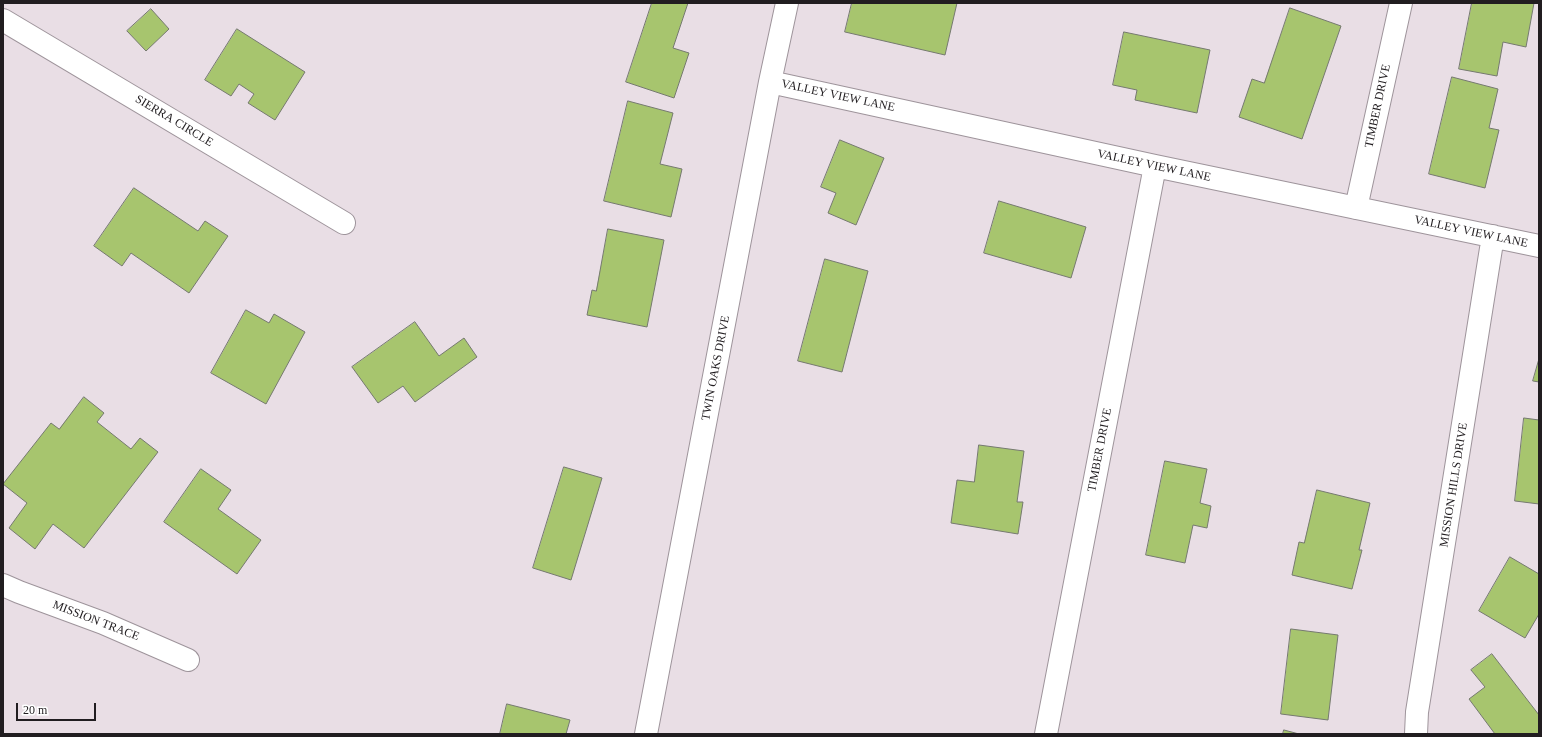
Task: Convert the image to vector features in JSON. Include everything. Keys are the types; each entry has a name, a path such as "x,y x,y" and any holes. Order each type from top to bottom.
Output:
{"street":[{"name":"TWIN OAKS DRIVE","path":"646,734 770,82 787,3"},
{"name":"TIMBER DRIVE","path":"1356,208 1401,3"},
{"name":"SIERRA CIRCLE","path":"3,20 344,223"},
{"name":"VALLEY VIEW LANE","path":"770,82 1155,166 1539,246"},
{"name":"TIMBER DRIVE","path":"1046,734 1155,166"},
{"name":"MISSION HILLS DRIVE","path":"1416,734 1417,712 1493,236"},
{"name":"MISSION TRACE","path":"3,585 110,625 188,660"}],"building":[{"path":"652,3 688,3 673,48 689,53 674,98 626,82"},
{"path":"852,3 957,3 945,55 845,32"},
{"path":"1472,3 1534,3 1526,47 1503,42 1497,76 1459,69"},
{"path":"1290,8 1341,26 1302,139 1239,117 1252,79 1264,83"},
{"path":"151,9 169,29 146,51 127,31"},
{"path":"237,29 305,72 275,120 248,103 254,94 239,84 231,96 205,80"},
{"path":"1124,32 1210,50 1197,113 1135,100 1137,90 1113,85"},
{"path":"1452,77 1498,89 1489,128 1499,130 1485,188 1429,174"},
{"path":"628,101 673,113 660,164 682,169 671,217 604,201"},
{"path":"840,140 884,158 856,225 828,213 836,193 821,187"},
{"path":"134,188 198,231 205,221 228,236 189,293 131,253 122,266 94,246"},
{"path":"999,201 1086,227 1071,278 984,253"},
{"path":"608,229 664,240 647,327 587,315 592,290 596,291"},
{"path":"825,259 868,271 842,372 798,361"},
{"path":"246,310 269,323 274,314 305,332 266,404 211,373"},
{"path":"415,322 439,356 464,338 477,357 415,402 403,386 378,403 352,367"},
{"path":"1539,359 1539,382 1533,381"},
{"path":"84,397 104,413 97,422 131,449 140,438 158,452 84,548 53,524 35,549 9,528 27,503 3,484 51,423 59,429"},
{"path":"1524,418 1539,420 1539,504 1515,501"},
{"path":"979,445 1024,451 1017,502 1023,502 1018,534 951,523 957,480 974,482"},
{"path":"1165,461 1207,469 1200,503 1211,506 1207,528 1193,525 1185,563 1146,555"},
{"path":"564,467 602,478 571,580 533,568"},
{"path":"201,469 231,490 218,509 261,540 237,574 164,522"},
{"path":"1317,490 1370,503 1359,550 1362,550 1352,589 1292,575 1299,542 1304,543"},
{"path":"1510,557 1539,574 1539,614 1525,638 1479,611"},
{"path":"1291,629 1338,635 1328,720 1281,714"},
{"path":"1492,654 1539,715 1539,734 1495,734 1469,699 1485,687 1471,670"},
{"path":"507,704 570,720 566,734 500,734"},
{"path":"1284,730 1299,734 1283,734"}]}
